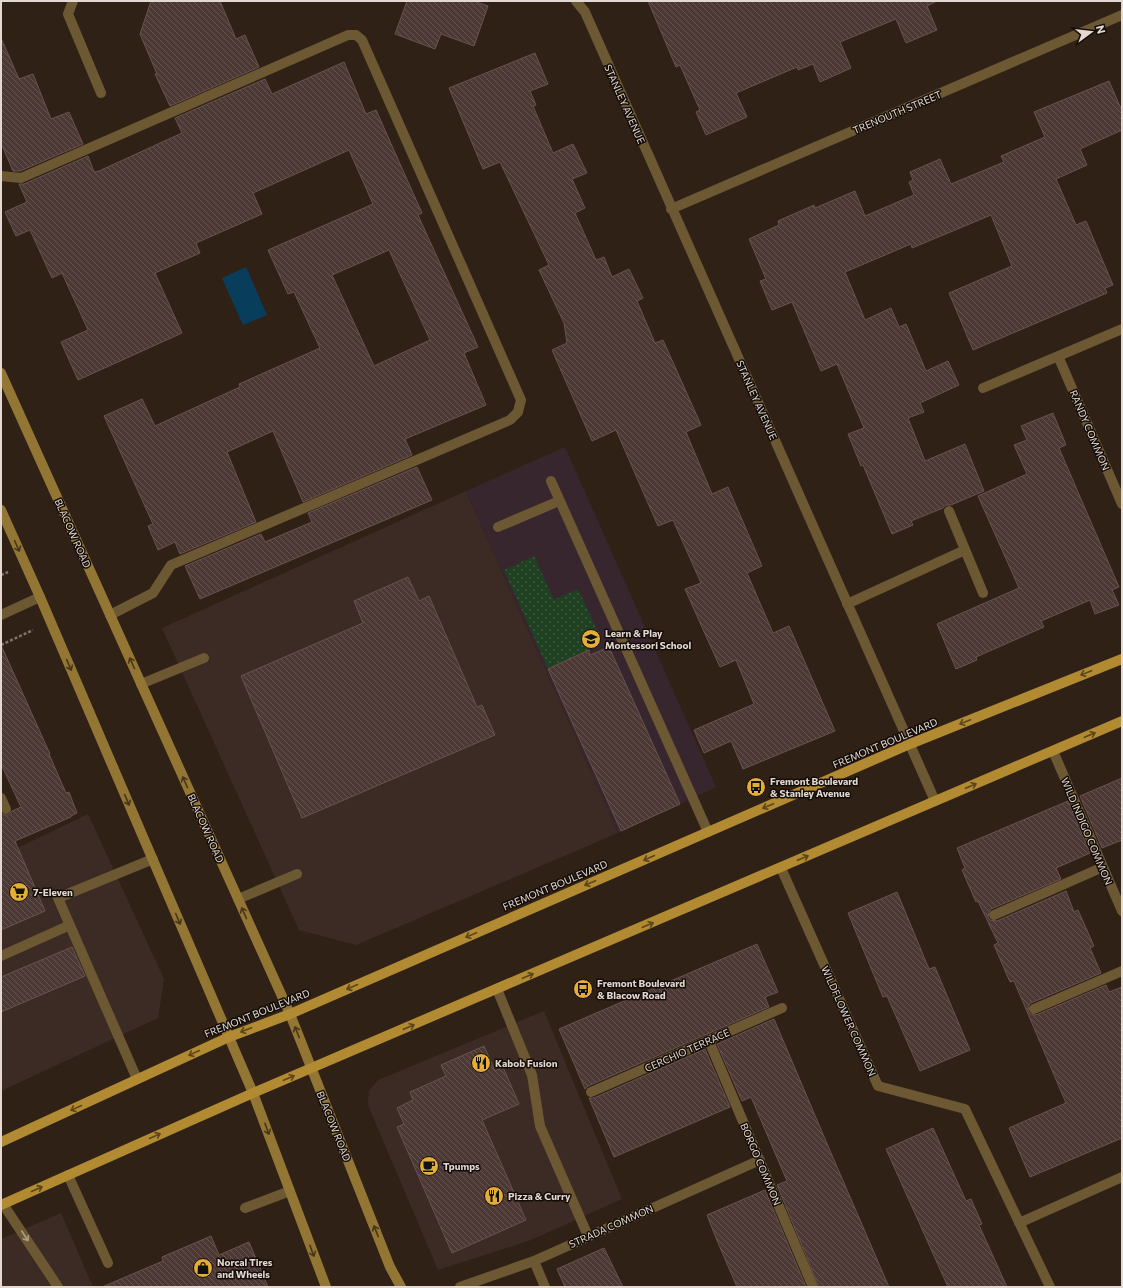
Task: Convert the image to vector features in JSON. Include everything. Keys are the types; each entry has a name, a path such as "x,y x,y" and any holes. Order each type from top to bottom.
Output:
{"main road":[{"name":"BLACOW ROAD","path":"1,373 290,1014 390,1267 401,1287"},
{"path":"1,510 51,622 253,1093 290,1191 322,1286"},
{"name":"FREMONT BOULEVARD","path":"1,1142 229,1037 290,1014 910,744 1122,659"},
{"path":"2,1204 253,1093 1122,721"}],"street":[{"path":"73,1 68,14 101,93"},
{"name":"STANLEY AVENUE","path":"576,1 585,12 671,209 935,801"},
{"name":"TRENOUTH STREET","path":"671,209 1122,15"},
{"path":"1,176 21,178 348,35 356,35 362,40 521,400 518,412 510,420 171,565 153,593 110,615"},
{"path":"983,388 1122,329"},
{"name":"RANDY COMMON","path":"1058,356 1122,504"},
{"path":"551,481 708,832"},
{"path":"498,527 559,501"},
{"path":"949,511 983,593"},
{"path":"847,604 965,550"},
{"path":"1,615 40,597"},
{"path":"141,684 204,658"},
{"name":"WILD INDIGO COMMON","path":"1053,751 1122,911"},
{"path":"1,798 6,809"},
{"path":"137,1080 58,898 153,859"},
{"path":"994,915 1103,867"},
{"name":"WILDFLOWER COMMON","path":"781,868 878,1086 965,1109 1050,1287"},
{"path":"238,899 297,874"},
{"path":"1,956 70,925"},
{"path":"1034,1009 1122,971"},
{"path":"497,989 532,1075 540,1126 588,1236"},
{"name":"CERCHIO TERRACE","path":"592,1092 782,1008"},
{"name":"BORGO COMMON","path":"709,1041 813,1287"},
{"name":"STRADA COMMON","path":"460,1287 534,1261 760,1160"},
{"path":"68,1175 108,1263"},
{"path":"1019,1223 1122,1177"},
{"path":"245,1208 290,1191"},
{"path":"2,1204 58,1287"},
{"path":"534,1261 545,1287"}],"path":[{"path":"1,645 51,622"}],"shaded area":[{"name":"Learn & Play Montessori School","path":"565,447 716,787 618,833 466,491"},
{"path":"466,491 618,833 356,945 299,930 162,628"},
{"path":"88,814 164,979 158,1018 1,1091 1,856"},
{"path":"544,1011 622,1199 531,1240 438,1270 368,1105 369,1091 378,1080"},
{"path":"61,1213 93,1287 1,1287 1,1239"}],"green space":[{"path":"534,556 554,600 578,589 599,634 584,641 589,650 548,669 504,570"}],"water":[{"path":"246,267 267,315 243,325 222,278"}],"building":[{"path":"151,1 220,1 236,39 245,35 259,67 170,106 155,74 157,74 140,34"},
{"path":"407,1 474,1 488,6 474,46 441,34 435,49 395,34"},
{"path":"648,1 937,1 927,6 937,30 906,43 896,19 840,42 851,68 820,82 813,64 798,70 797,67 736,93 747,117 706,135 696,112 700,110 680,65 676,67"},
{"path":"1,38 19,79 33,74 51,119 69,112 83,144 20,171 13,171 1,143"},
{"path":"535,53 548,84 530,91 536,105 533,106 553,153 573,144 587,173 572,179 585,208 575,213 596,260 604,257 612,277 629,269 643,298 637,301 655,343 663,340 701,425 686,432 712,494 728,487 762,566 747,573 773,633 789,626 835,731 743,769 731,741 704,753 694,730 754,704 736,660 720,667 685,589 701,583 673,520 658,526 616,430 592,441 552,350 567,343 564,323 539,270 549,265 500,162 483,169 449,88"},
{"path":"344,62 366,114 376,110 422,213 418,215 478,347 464,353 486,405 405,439 412,455 303,502 273,431 227,452 256,522 180,554 175,542 158,550 148,526 153,524 104,416 142,399 155,426 240,387 239,384 320,348 294,292 288,294 268,250 373,204 349,150 253,193 262,214 196,243 200,253 155,273 182,333 78,380 61,342 88,330 62,273 52,278 30,230 16,236 5,212 27,202 19,184 24,184 88,156 94,172 99,171 182,133 175,118 265,79 272,94","holes":["389,250 430,340 374,366 332,275"]},
{"path":"1109,81 1122,111 1122,130 1080,149 1087,165 1056,179 1076,225 1086,221 1113,285 1105,288 1107,293 973,350 949,293 1012,266 991,215 912,248 911,244 845,272 865,320 891,308 899,327 906,324 926,371 948,361 959,385 920,403 924,412 908,418 925,461 965,444 984,491 951,505 946,505 943,508 911,521 913,525 892,534 863,465 861,466 848,434 864,428 837,364 821,371 792,302 772,310 760,281 766,279 749,239 779,225 778,221 814,205 815,208 855,191 865,216 914,195 909,182 913,180 910,172 940,159 951,184 1004,162 1001,156 1045,137 1034,112"},
{"path":"1053,413 1066,445 1059,448 1119,587 1112,590 1119,605 1095,614 1090,600 1041,621 1044,627 976,657 977,660 956,669 937,624 1019,588 978,496 1027,474 1014,445 1027,440 1021,426"},
{"path":"417,467 432,500 200,599 185,566 261,534 265,542 312,522 308,513"},
{"path":"408,577 419,601 429,596 477,707 482,705 495,735 302,818 241,676 363,623 354,601"},
{"path":"1,645 66,793 69,792 77,813 15,841 45,911 1,930 1,813 8,815 12,811 21,807 1,764"},
{"path":"609,647 680,804 621,831 548,669 589,650 590,655"},
{"path":"1122,778 1122,840 1102,848 1080,796"},
{"path":"1068,801 1090,853 1056,868 1061,879 991,909 988,917 990,920 997,921 1066,891 1074,912 1078,910 1094,946 1090,948 1101,973 1031,1003 1028,1011 1030,1014 1036,1015 1106,985 1109,992 1122,987 1122,1138 1030,1177 1009,1128 1066,1103 1014,981 1010,982 994,945 998,943 978,901 976,902 962,870 965,868 957,848"},
{"path":"897,892 929,969 935,967 970,1050 920,1071 887,996 883,997 848,913"},
{"path":"757,944 778,992 765,997 769,1007 588,1086 585,1089 559,1029"},
{"path":"72,947 85,976 1,1012 1,977"},
{"path":"774,1019 889,1287 819,1287 777,1185 787,1181 751,1097 742,1101 717,1044"},
{"path":"484,1046 495,1071 503,1067 519,1104 482,1120 526,1220 452,1253 397,1127 404,1124 397,1108 413,1100 410,1092 446,1076 441,1065"},
{"path":"705,1049 730,1107 614,1157 589,1098 594,1098"},
{"path":"933,1128 966,1201 971,1199 982,1224 979,1225 1007,1287 948,1287 886,1149"},
{"path":"765,1190 806,1287 737,1287 716,1238 707,1215"},
{"name":"Norcal Tires and Wheels","path":"211,1236 219,1255 249,1242 268,1287 102,1287 163,1261 162,1257"},
{"path":"604,1248 623,1287 565,1287 557,1269"}],"place":[{"name":"Learn & Play Montessori School","path":"591,639"},
{"name":"Fremont Boulevard & Stanley Avenue","path":"756,787"},
{"name":"7-Eleven","path":"19,892"},
{"name":"Fremont Boulevard & Blacow Road","path":"583,989"},
{"name":"Kabob Fusion","path":"481,1063"},
{"name":"Tpumps","path":"429,1166"},
{"name":"Pizza & Curry","path":"494,1196"},
{"name":"Norcal Tires and Wheels","path":"203,1268"}]}
